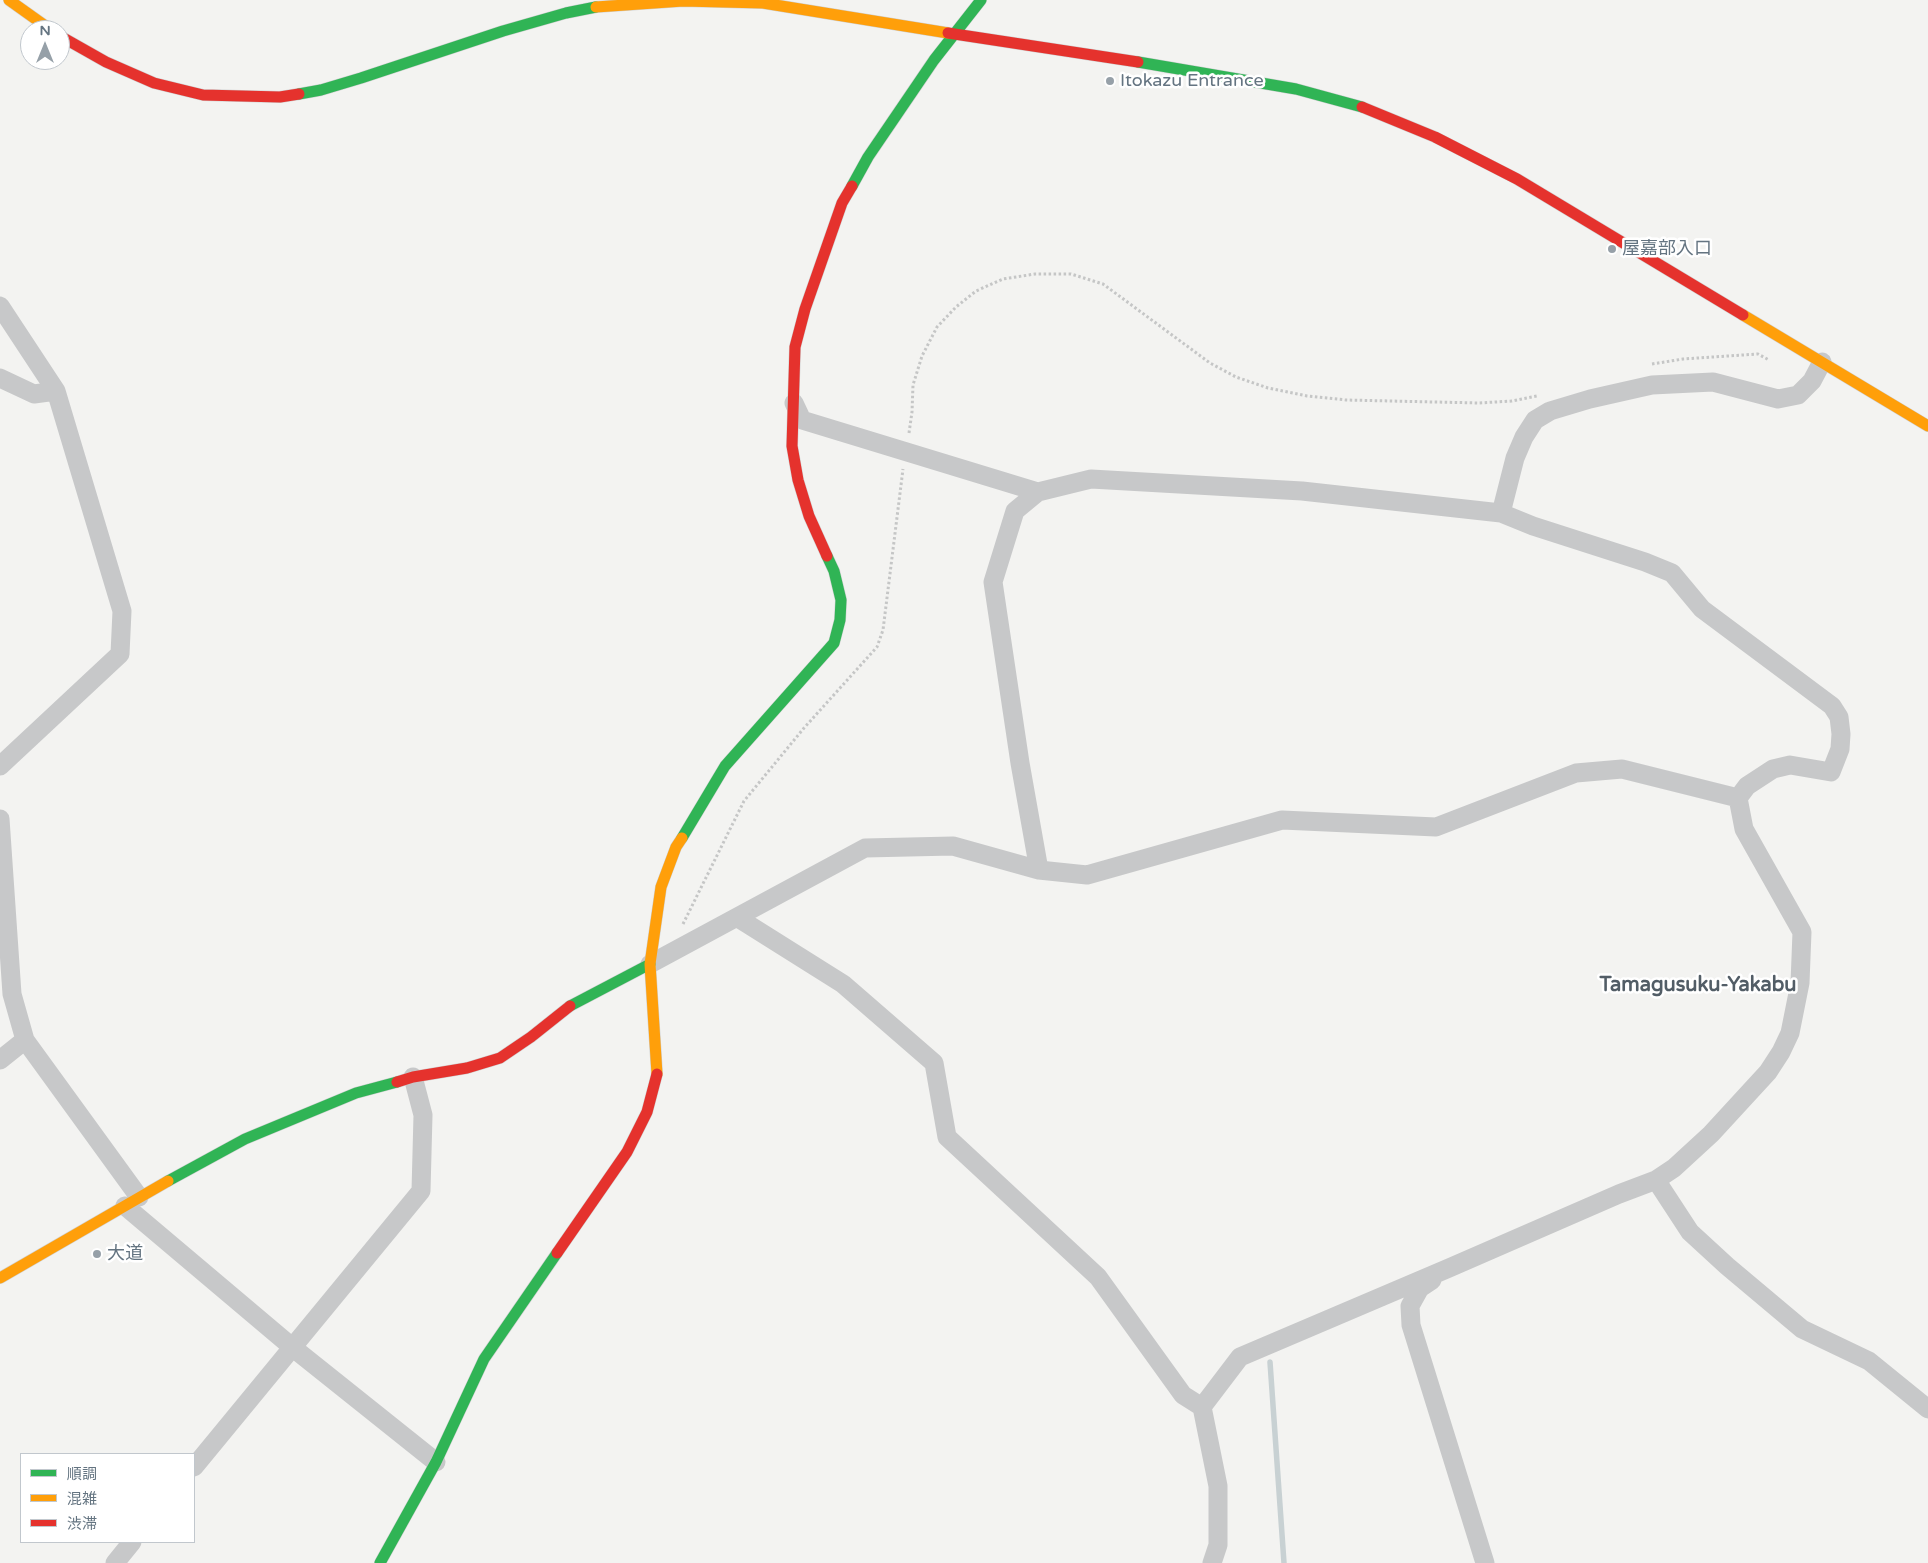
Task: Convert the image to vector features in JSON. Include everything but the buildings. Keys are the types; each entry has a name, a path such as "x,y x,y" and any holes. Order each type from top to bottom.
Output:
{"street":[{"path":"9,0 37,20"},
{"path":"380,1563 436,1462 484,1359 627,1152 647,1112 658,1071 650,964 654,927 661,887 680,840 725,766 834,643 840,620 841,600 834,571 808,516 798,480 792,446 795,347 805,309 842,204 868,157 955,33 982,0"},
{"path":"70,42 106,62 154,83 203,94 241,97 280,97 321,90 353,81 440,51 566,13 596,7 683,1 763,3 1234,76 1296,89 1353,104 1435,137 1517,179 1928,426"},
{"path":"0,306 56,391 122,610 120,654 0,766"},
{"path":"1500,513 1514,458 1524,437 1536,420 1550,411 1590,399 1652,385 1713,382 1778,399 1798,395 1812,381 1822,362"},
{"path":"0,378 34,394 56,391"},
{"path":"794,403 802,420 1038,492"},
{"path":"1039,870 1020,763 993,582 1015,511 1038,492 1091,479 1302,491 1500,513 1533,526 1645,562 1672,574 1702,609 1832,706 1839,717 1842,734 1840,749 1831,772 1790,765 1773,769 1747,786 1738,798 1744,829 1802,932 1800,983 1790,1033 1781,1052 1768,1072 1711,1134 1674,1168 1656,1180 1619,1194 1240,1357 1202,1407"},
{"path":"0,1278 245,1139 356,1093 414,1077 467,1068 500,1058 531,1037 564,1009 738,918 865,848 953,846 1039,870 1087,875 1282,820 1436,827 1576,773 1622,770 1738,798"},
{"path":"0,819 12,994 25,1040 132,1202 292,1347 436,1462"},
{"path":"738,918 843,984 934,1063 947,1136 1098,1277 1184,1395 1202,1407 1218,1486 1218,1545 1212,1563"},
{"path":"0,1060 25,1040"},
{"path":"195,1466 421,1191 422,1115 414,1077"},
{"path":"1656,1180 1690,1232 1727,1266 1802,1329 1869,1361 1928,1409"},
{"path":"1449,1268 1420,1288 1410,1306 1411,1325 1485,1563"},
{"path":"115,1563 131,1543"}],"waterway":[{"path":"1270,1362 1284,1563"}],"traffic: fast":[{"path":"852,186 868,157 934,60 981,0"},
{"path":"299,94 321,90 361,78 503,31 566,13 596,7"},
{"path":"1138,62 1296,89 1362,107"},
{"path":"682,838 725,766 834,643 840,620 841,600 834,571 827,556"},
{"path":"570,1006 650,964"},
{"path":"168,1181 245,1139 356,1093 397,1082"},
{"path":"380,1563 436,1462 484,1359 557,1253"}],"traffic: slow":[{"path":"9,0 37,20"},
{"path":"596,7 683,1 763,3 948,33"},
{"path":"1743,315 1928,426"},
{"path":"657,1074 650,964 661,887 676,847 682,838"},
{"path":"0,1278 168,1181"}],"traffic: jam":[{"path":"948,33 1138,62"},
{"path":"70,42 106,62 154,83 203,95 280,97 299,94"},
{"path":"1362,107 1435,137 1517,179 1743,315"},
{"path":"827,556 809,516 798,480 792,446 795,347 805,309 842,203 852,186"},
{"path":"397,1082 413,1077 467,1068 500,1058 531,1037 570,1006"},
{"path":"557,1253 627,1152 647,1112 657,1074"}],"place":[{"name":"Itokazu Entrance","path":"1110,81"},
{"name":"屋嘉部入口","path":"1612,249"},
{"name":"大道","path":"97,1254"}],"district":[{"name":"Tamagusuku-Yakabu","path":"1698,986"}]}
